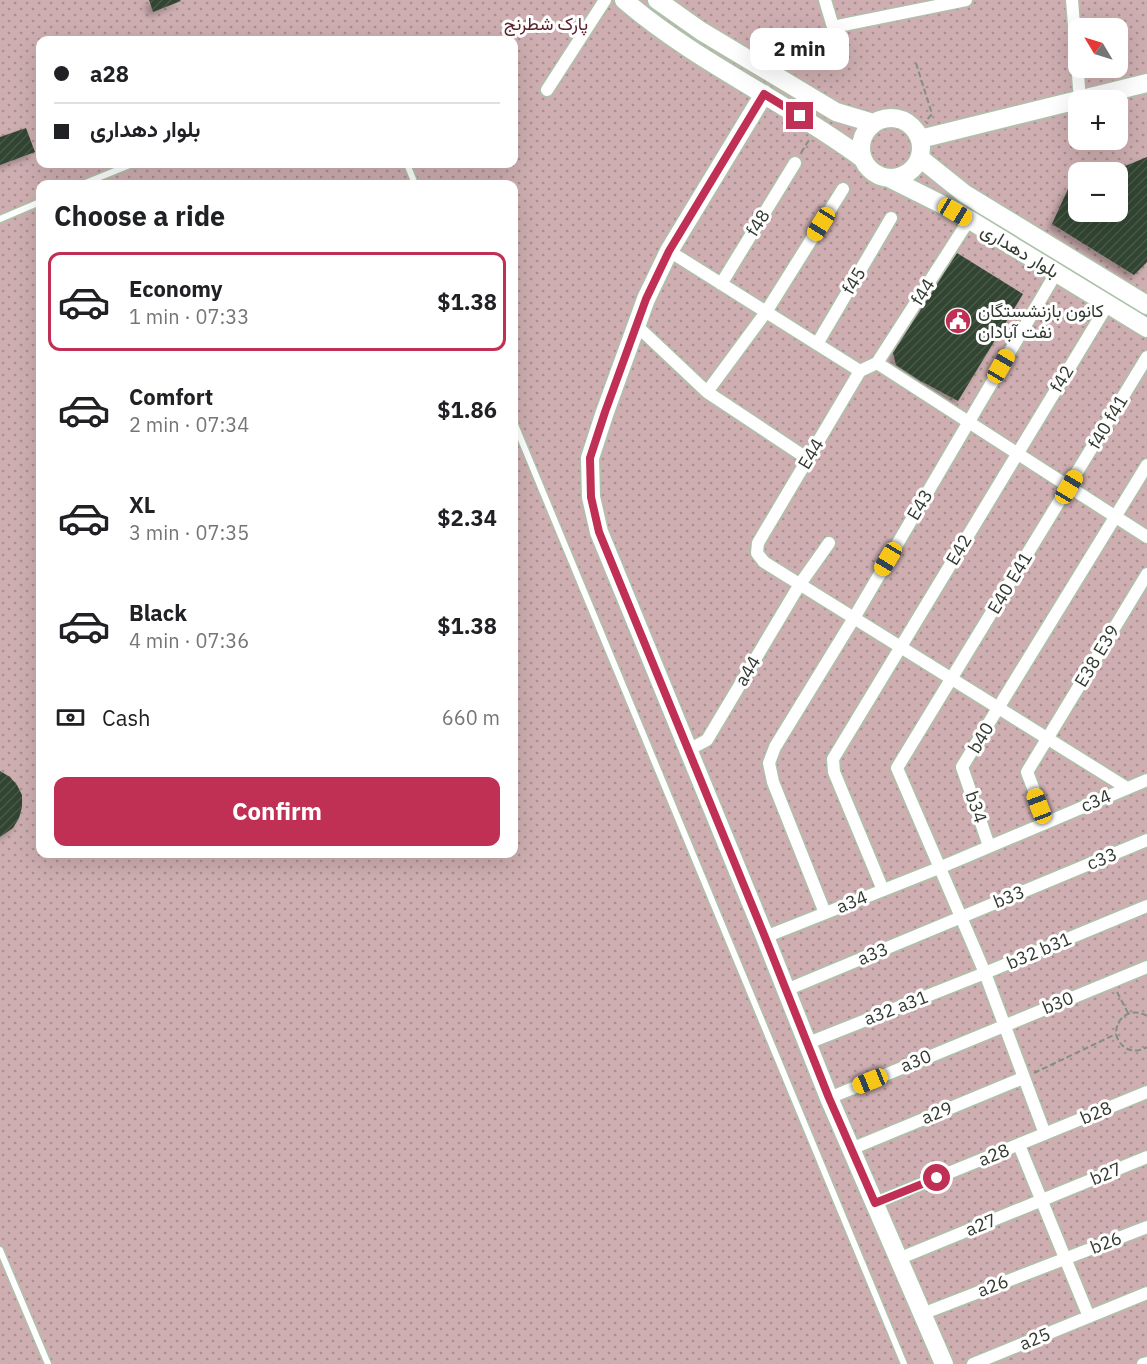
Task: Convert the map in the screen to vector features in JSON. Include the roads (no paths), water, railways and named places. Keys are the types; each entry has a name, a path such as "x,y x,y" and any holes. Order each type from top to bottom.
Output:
{"main road":[{"path":"624,0 654,26 818,126 862,158"},
{"path":"657,0 701,31 836,112 873,123"},
{"path":"1119,90 1147,83"},
{"path":"764,94 669,251 646,299 590,458 591,497 599,532 829,1098 944,1364"},
{"path":"918,134 1068,103"},
{"path":"882,119 901,119 918,134 920,158 909,173 891,179 873,173 866,166 860,148 862,139 873,123 882,119"},
{"name":"بلوار دهداری","path":"920,158 965,194 1147,305"},
{"name":"بلوار دهداری","path":"891,179 969,220 1147,328"}],"street":[{"path":"547,90 605,0"},
{"path":"825,0 833,27 908,6 966,0"},
{"path":"1072,0 1079,90"},
{"name":"f48","path":"721,284 795,163"},
{"path":"707,392 766,312 843,189"},
{"name":"f45","path":"817,344 891,218"},
{"name":"f44","path":"877,363 969,220"},
{"path":"669,251 860,371 877,363 1147,537"},
{"name":"E43","path":"825,913 773,782 769,763 774,747 854,618 1056,273"},
{"name":"f42","path":"1017,454 1108,304"},
{"path":"637,326 707,392 808,459"},
{"name":"f40 f41","path":"1069,487 1147,357"},
{"name":"E44","path":"800,584 764,562 757,553 758,543 860,371"},
{"name":"E42","path":"883,890 834,772 833,759 1017,454"},
{"name":"b40","path":"962,768 1147,465"},
{"name":"E40 E41","path":"939,868 897,768 1069,487"},
{"name":"a44","path":"688,750 707,740 800,584 829,543"},
{"name":"E38 E39","path":"1046,822 1027,772 1147,574"},
{"path":"800,584 1127,788"},
{"name":"b34","path":"962,768 989,846"},
{"name":"c34","path":"1046,822 1147,780"},
{"name":"b34","path":"939,868 1046,822"},
{"name":"c33","path":"1058,877 1147,840"},
{"path":"939,868 985,974 1045,1134"},
{"name":"a34","path":"765,937 939,868"},
{"name":"b33","path":"960,917 1058,877"},
{"name":"b32 b31","path":"985,974 1147,906"},
{"name":"a33","path":"786,990 960,917"},
{"name":"b30","path":"1004,1025 1147,967"},
{"name":"a32 a31","path":"808,1043 985,974"},
{"name":"a30","path":"829,1098 1004,1025"},
{"name":"a29","path":"851,1149 1023,1078"},
{"name":"b28","path":"1045,1134 1147,1092"},
{"name":"a28","path":"875,1203 1045,1134"},
{"path":"1019,1145 1064,1259 1093,1316"},
{"name":"b27","path":"1065,1191 1147,1157"},
{"name":"a27","path":"898,1259 1065,1191"},
{"name":"b26","path":"1064,1259 1147,1227"},
{"name":"a26","path":"922,1314 1064,1259"},
{"name":"a25","path":"974,1364 1147,1293"}],"lane":[{"path":"93,180 122,168"},
{"path":"0,219 36,204"},
{"path":"518,432 904,1364"},
{"path":"0,1250 48,1364"}],"place":[{"name":"کانون بازنشستگان نفت آبادان","path":"958,321"}],"park label":[{"name":"پارک شطرنج","path":"546,24"}]}
